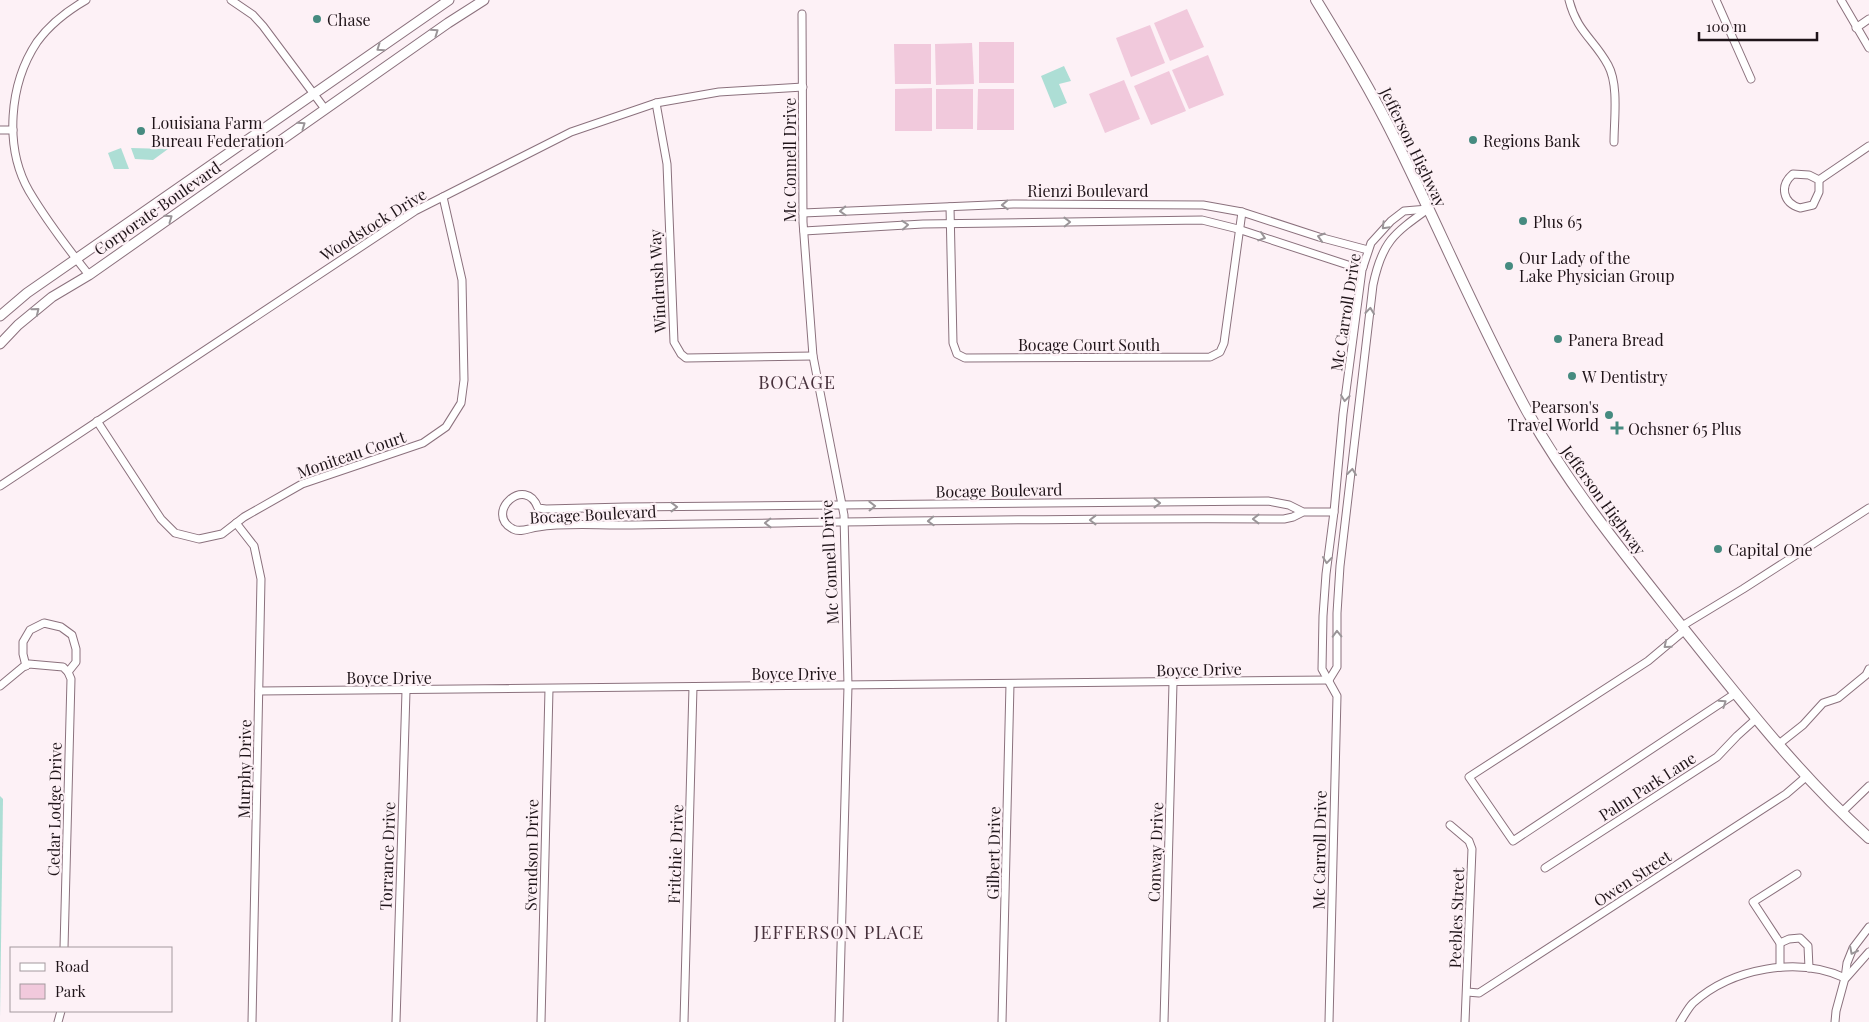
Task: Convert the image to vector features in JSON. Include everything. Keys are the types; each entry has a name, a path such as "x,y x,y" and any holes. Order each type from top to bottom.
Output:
{"main road":[{"name":"Jefferson Highway","path":"1316,0 1366,83 1506,370 1546,445 1602,526 1736,693 1807,776 1869,838"}],"street":[{"path":"86,0 53,23 32,51 20,80 14,107 13,130 19,164 29,190 88,274"},
{"path":"231,0 253,15 263,26 326,109"},
{"name":"Corporate Boulevard","path":"0,316 27,293 449,0"},
{"name":"Corporate Boulevard","path":"0,344 18,325 52,297 484,0"},
{"path":"1570,0 1573,16 1610,67 1615,97 1614,142"},
{"path":"1716,0 1751,79"},
{"path":"1841,0 1869,48"},
{"name":"Mc Connell Drive","path":"802,14 803,213 813,356 844,522 848,686 839,1022"},
{"path":"1856,28 1869,19"},
{"name":"Woodstock Drive","path":"0,486 415,211 571,132 656,103 719,92 803,87"},
{"name":"Windrush Way","path":"656,103 666,155 674,342 678,351 686,358 813,356"},
{"path":"0,130 13,130"},
{"path":"1819,180 1869,146"},
{"path":"1793,174 1808,175 1819,180 1819,192 1813,205 1800,208 1789,203 1784,192 1788,178 1793,174"},
{"name":"Moniteau Court","path":"97,421 161,519 175,533 199,539 222,534 264,504 302,484 423,443 446,427 461,403 464,380 462,280 443,197"},
{"name":"Rienzi Boulevard","path":"803,213 1013,204 1203,205 1242,212 1319,237 1368,250"},
{"path":"950,207 950,223"},
{"name":"Mc Carroll Drive","path":"1329,1022 1337,696 1330,680 1322,669 1322,660 1326,574 1343,414 1363,267 1368,250 1378,234 1397,215 1404,211 1428,209"},
{"name":"Mc Carroll Drive","path":"1330,680 1337,667 1337,613 1340,566 1373,285 1378,263 1390,241 1402,228 1428,209"},
{"path":"1238,229 1242,212"},
{"name":"Rienzi Boulevard","path":"804,232 950,223 1202,220 1238,229 1341,263 1363,267"},
{"name":"Bocage Court South","path":"950,223 953,344 957,354 966,358 1210,357 1220,352 1224,342 1238,229"},
{"name":"Bocage Boulevard","path":"1303,512 1293,518 1284,519 986,520 602,525 539,527 524,531 510,527 503,515 503,508 506,502 519,494 532,498 538,508 546,510 635,507 1268,501 1289,505 1303,512 1334,512"},
{"path":"1736,693 1513,842 1469,777 1648,661 1683,628 1869,508"},
{"name":"Murphy Drive","path":"236,523 254,546 261,578 252,1022"},
{"path":"0,686 29,664 63,667 68,672 76,662 76,649 72,635 61,627 44,623 30,630 24,642 22,654 26,666"},
{"path":"1779,744 1803,725 1823,703 1838,698 1866,676 1869,669"},
{"name":"Cedar Lodge Drive","path":"64,947 71,679 68,672"},
{"name":"Boyce Drive","path":"259,691 549,690 1330,680"},
{"name":"Conway Drive","path":"1164,1022 1173,683"},
{"name":"Gilbert Drive","path":"1002,1022 1010,684"},
{"name":"Fritchie Drive","path":"684,1022 693,688"},
{"name":"Torrance Drive","path":"396,1022 406,690"},
{"name":"Svendson Drive","path":"540,1022 549,690"},
{"name":"Palm Park Lane","path":"1545,868 1717,758 1757,718"},
{"name":"Owen Street","path":"1467,992 1479,993 1786,794 1807,776"},
{"path":"1842,812 1869,786"},
{"name":"Peebles Street","path":"1450,825 1469,841 1472,849 1465,1022"},
{"path":"1780,967 1780,943 1753,902 1797,874"},
{"path":"1835,1022 1847,963 1852,948 1869,927"},
{"path":"1780,943 1789,938 1800,938 1808,946 1808,968"},
{"path":"1845,978 1869,952"},
{"path":"1680,1022 1692,1004 1720,985 1749,973 1780,967 1808,968 1833,972 1845,978"}],"green space":[{"path":"1187,9 1204,47 1170,61 1154,23"},
{"path":"1150,25 1165,63 1131,77 1116,38"},
{"path":"979,42 1014,42 1014,83 979,83"},
{"path":"972,43 974,84 936,85 935,44"},
{"path":"894,44 931,44 931,84 895,84"},
{"path":"1208,55 1224,95 1189,109 1172,70"},
{"path":"1169,71 1186,111 1151,125 1134,86"},
{"path":"1124,80 1140,119 1105,133 1089,94"},
{"path":"932,88 932,131 895,131 895,89"},
{"path":"936,89 973,89 973,129 936,129"},
{"path":"978,89 1014,89 1014,130 977,130"}],"shaded area":[{"path":"1064,66 1071,81 1059,84 1067,103 1054,108 1041,76"},
{"path":"121,148 129,169 114,169 108,153"},
{"path":"131,148 168,149 153,160 135,159"},
{"path":"0,796 3,799 0,1018"}],"place":[{"name":"Chase","path":"317,19"},
{"name":"Louisiana Farm Bureau Federation","path":"141,131"},
{"name":"Regions Bank","path":"1473,140"},
{"name":"Plus 65","path":"1523,221"},
{"name":"Our Lady of the Lake Physician Group","path":"1509,266"},
{"name":"Panera Bread","path":"1558,339"},
{"name":"W Dentistry","path":"1572,376"},
{"name":"Pearson's Travel World","path":"1609,415"},
{"name":"Ochsner 65 Plus","path":"1617,428"},
{"name":"Capital One","path":"1718,549"}],"district":[{"name":"BOCAGE","path":"797,382"},
{"name":"JEFFERSON PLACE","path":"839,932"}]}
